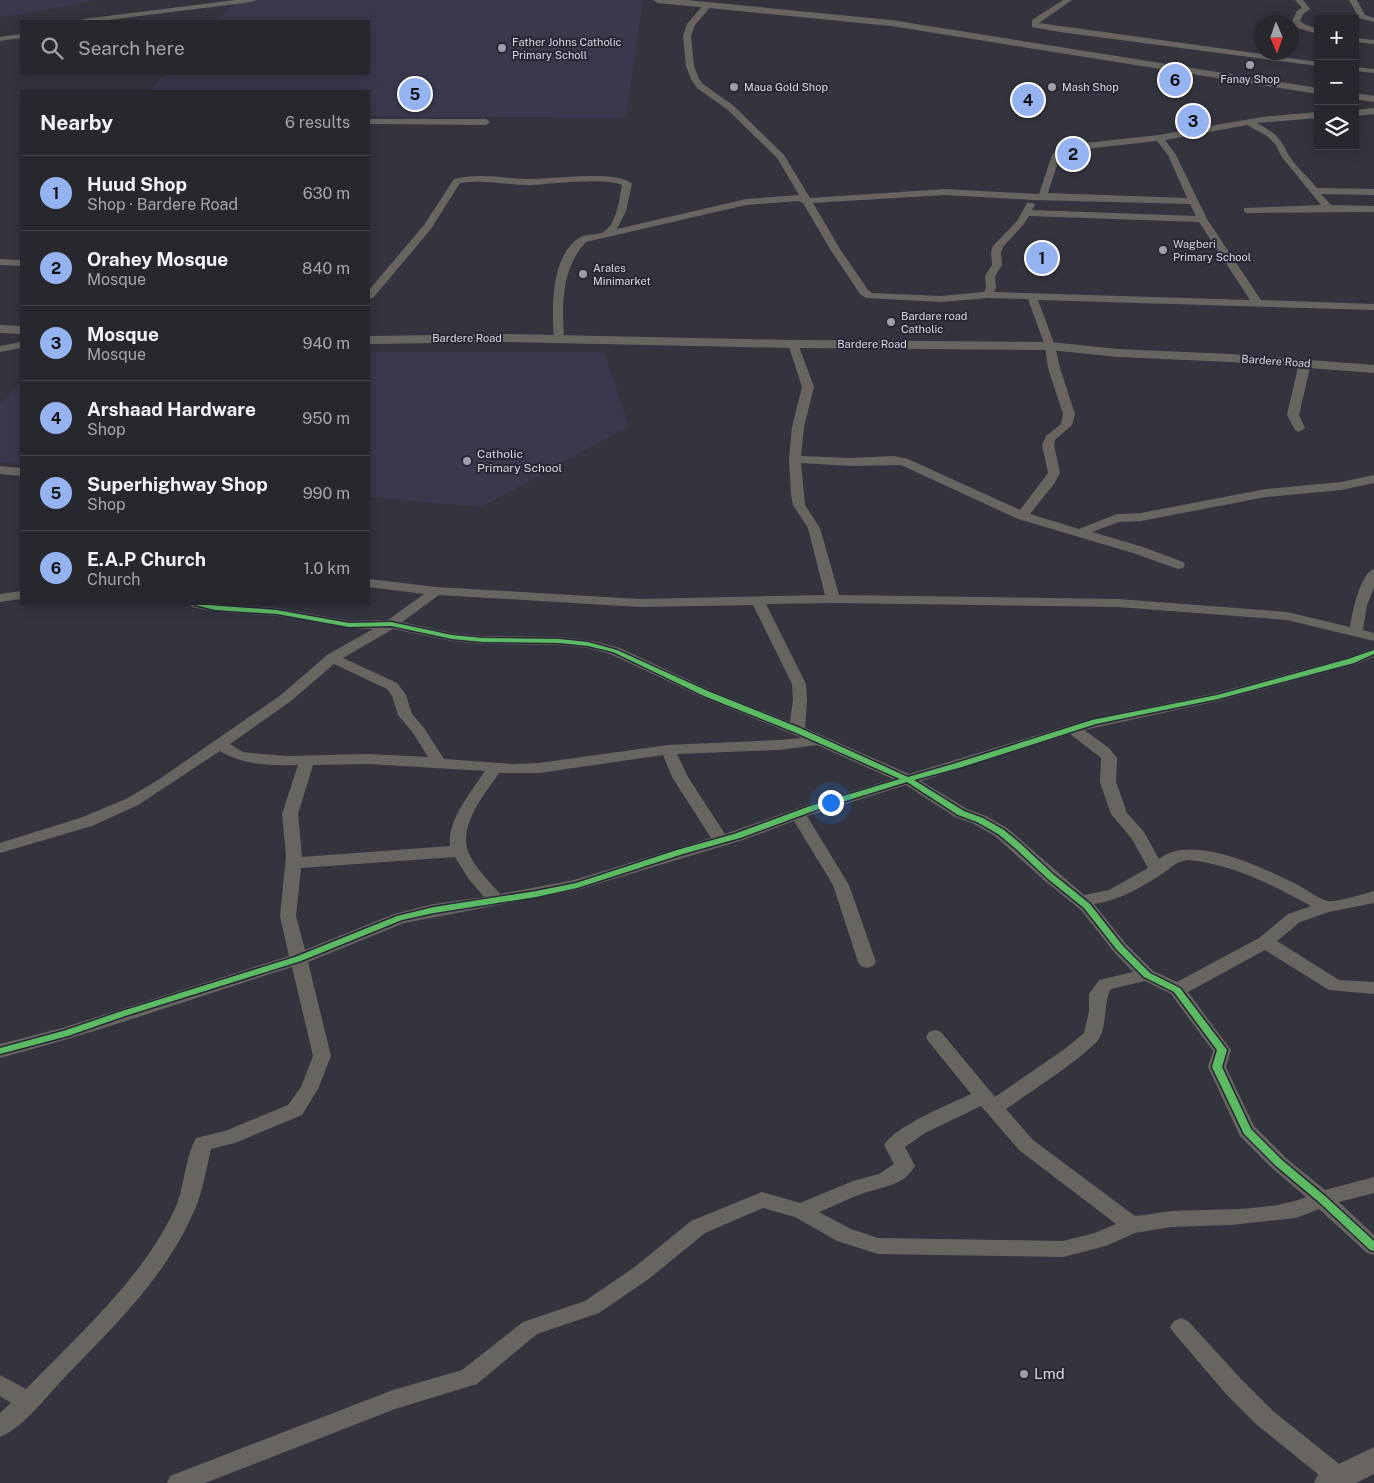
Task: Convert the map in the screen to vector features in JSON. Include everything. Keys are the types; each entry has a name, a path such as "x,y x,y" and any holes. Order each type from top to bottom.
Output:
{"street":[{"path":"92,20 252,0"},
{"path":"658,0 891,23 1314,89"},
{"path":"1068,0 1040,18 1035,22 1035,25 1060,30 1314,63"},
{"path":"1299,0 1306,9 1300,13 1296,21 1301,26 1314,31"},
{"path":"1353,0 1362,16 1374,20"},
{"path":"708,5 691,24 687,36 690,66 695,79 700,86 731,108 781,157 835,248 864,292 870,296 941,299 988,295 1374,307"},
{"path":"0,39 20,36"},
{"path":"1359,40 1374,42"},
{"path":"1359,69 1374,71"},
{"path":"1359,97 1374,99"},
{"path":"1359,113 1374,111"},
{"path":"988,295 991,288 990,276 997,264 996,252 998,246 1027,213 1057,160 1056,156 1060,152 1076,148 1159,138 1248,122 1314,115"},
{"path":"370,121 486,122"},
{"path":"1248,122 1275,138 1284,149 1284,154 1328,208"},
{"path":"1159,138 1172,155 1202,219 1258,304"},
{"path":"607,234 614,227 622,211 627,184 634,173"},
{"path":"370,295 428,227 457,181 475,178 528,182 577,179 621,181 627,184"},
{"path":"1315,191 1374,192"},
{"path":"559,339 557,310 564,268 570,253 583,240 746,202 799,198 807,201 945,192 1194,201"},
{"path":"1151,218 1156,200"},
{"path":"1246,210 1374,209"},
{"path":"1027,213 1202,219"},
{"path":"0,262 20,263"},
{"path":"1022,516 1050,481 1054,473 1048,445 1050,439 1063,429 1068,421 1068,409 1054,368 1050,346 1032,297"},
{"path":"0,329 20,330"},
{"name":"Bardere Road","path":"370,340 559,339 793,344 1050,346 1118,353 1230,358 1374,369"},
{"path":"793,344 808,387 798,427 795,459 799,505 814,528 832,600"},
{"path":"0,349 20,345"},
{"path":"1300,428 1293,415 1305,363"},
{"path":"795,459 850,462 894,460 904,462 1022,516 1082,532 1138,550 1178,566"},
{"path":"0,470 20,472"},
{"path":"1082,532 1117,518 1140,517 1258,495 1341,486 1374,479"},
{"path":"1356,634 1360,605 1374,574"},
{"path":"370,584 436,591 640,603 832,600 1118,603 1279,615 1374,638"},
{"path":"0,848 86,822 132,802 163,784 286,698 332,658 391,624 436,591"},
{"path":"0,598 20,595"},
{"path":"758,601 799,684 800,700 797,730"},
{"path":"218,606 277,612 349,625 391,624 452,637 483,640 559,641 588,644 615,650 707,694 797,730 908,780 961,813 980,820 1001,832 1081,900 1095,914 1120,948 1146,975 1177,990 1222,1050 1217,1067 1247,1132 1374,1247"},
{"path":"0,1051 65,1034 122,1014 298,959 400,918 577,885 721,840 866,791 908,780 1095,722 1218,696 1342,663 1374,652"},
{"path":"332,658 392,686 399,695 405,715 419,731 439,762"},
{"path":"1072,729 1104,751 1109,758 1108,782 1119,814 1138,836 1157,870"},
{"path":"220,744 238,755 250,758 307,761 368,759 439,762 494,769 539,768 668,750 779,745 818,740"},
{"path":"668,750 680,777 721,840"},
{"path":"0,1427 28,1402 126,1299 154,1265 185,1210 203,1143 228,1138 295,1110 309,1089 322,1056 288,916 294,863 290,814 307,761"},
{"path":"494,769 460,826 457,838 460,851 477,877 495,899"},
{"path":"798,814 841,885 867,962"},
{"path":"294,863 460,851"},
{"path":"1081,900 1115,894 1157,870 1172,857 1189,856 1216,858 1245,868 1300,892 1326,907"},
{"path":"1177,990 1265,942 1294,918 1326,907 1374,897"},
{"path":"1265,942 1335,986 1374,988"},
{"path":"801,1211 860,1186 885,1180 905,1166 894,1144 918,1128 988,1102 1072,1053 1092,1036 1098,1010 1098,994 1106,984 1146,975"},
{"path":"935,1037 958,1067 1026,1144 1132,1225"},
{"path":"178,1483 393,1400 469,1377 530,1328 592,1307 643,1272 698,1227 762,1200 801,1211 844,1235 878,1246 1063,1248 1098,1240 1132,1225 1296,1210 1322,1198 1374,1185"},
{"path":"1181,1327 1234,1387 1334,1481 1374,1460"},
{"path":"0,1384 28,1402"}],"shaded area":[{"path":"0,0 100,0 0,18"},
{"name":"Father Johns Catholic Primary Scholl","path":"236,0 643,0 626,118 370,116 370,90 150,90 165,75 370,75 370,20 217,20"},
{"name":"Catholic Primary School","path":"370,352 604,352 629,426 482,507 370,497"},
{"path":"20,384 20,464 0,462 0,404"}],"cycle path":[{"path":"202,605 215,608 277,612 349,625 391,624 452,637 483,640 559,641 588,644 615,651 707,694 797,730 909,780 961,813 980,820 1001,832 1087,906 1120,948 1147,975 1177,990 1222,1050 1217,1067 1247,1131 1279,1163 1322,1199 1374,1247"},
{"path":"0,1051 65,1034 122,1014 298,959 400,918 434,910 536,894 577,885 737,836 866,791 959,765 1095,722 1218,697 1351,661 1374,652"}],"place":[{"name":"Father Johns Catholic Primary Scholl","path":"502,48"},
{"name":"Fanay Shop","path":"1250,65"},
{"name":"E.A.P Church","path":"1175,80"},
{"name":"Maua Gold Shop","path":"734,87"},
{"name":"Mash Shop","path":"1052,87"},
{"name":"Superhighway Shop","path":"415,94"},
{"name":"Arshaad Hardware","path":"1028,100"},
{"name":"Mosque","path":"1193,121"},
{"name":"Orahey Mosque","path":"1073,154"},
{"name":"Wagberi Primary School","path":"1163,250"},
{"name":"Huud Shop","path":"1042,258"},
{"name":"Arales Minimarket","path":"583,274"},
{"name":"Bardare road Catholic","path":"891,322"},
{"name":"Catholic Primary School","path":"467,461"},
{"name":"Lmd","path":"1024,1374"}]}
